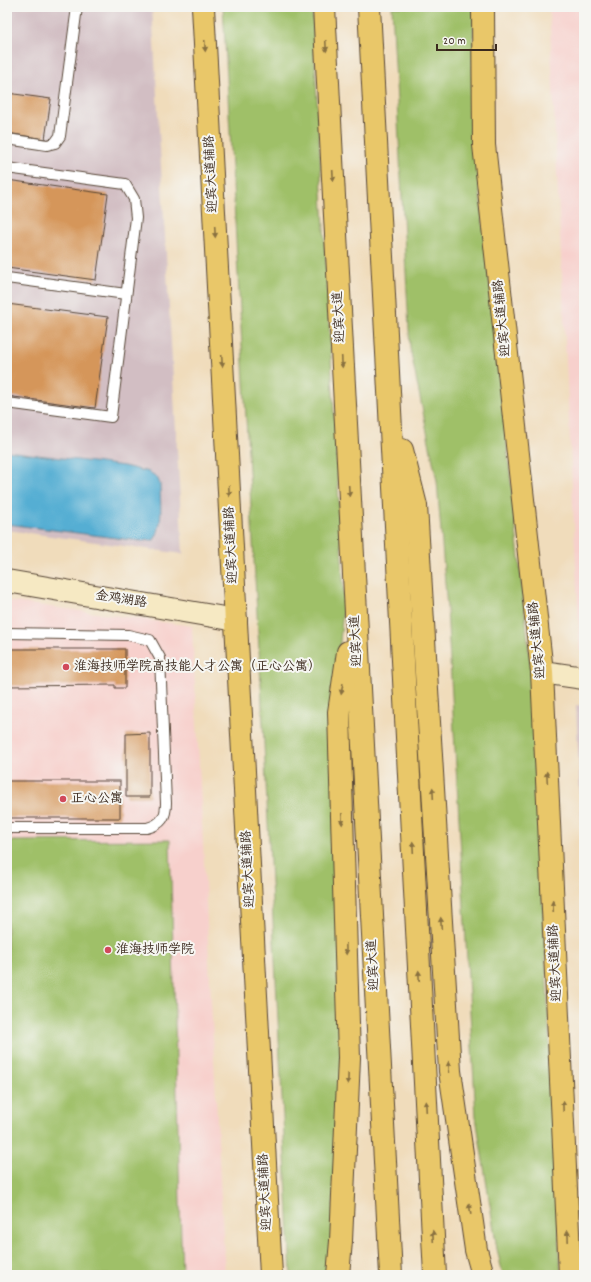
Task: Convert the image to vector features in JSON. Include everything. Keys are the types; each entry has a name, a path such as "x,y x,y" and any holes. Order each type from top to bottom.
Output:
{"main road":[{"name":"迎宾大道辅路","path":"203,7 271,1275"},
{"name":"迎宾大道","path":"324,7 391,1275"},
{"path":"369,7 435,1275"},
{"name":"迎宾大道辅路","path":"483,7 484,145 542,672 570,1275"},
{"path":"390,399 416,506 450,1071 476,1250 483,1275"},
{"path":"338,1275 342,1241 349,1058 339,712 355,609"}],"street":[{"name":"金鸡湖路","path":"7,581 236,620"},
{"path":"542,672 584,678"}],"lane":[{"path":"7,139 47,145 56,144 60,136 77,7"},
{"path":"7,168 125,184 134,199 136,218 111,417 7,403"},
{"path":"7,278 126,294"},
{"path":"7,633 128,635 150,640 160,658 166,802 166,814 163,820 156,825 147,828 7,828"}],"shaded area":[{"path":"7,7 152,7 183,554 7,530"},
{"path":"549,7 584,7 584,652 580,651"},
{"name":"淮海技师学院","path":"7,601 192,626 225,1275 7,1275"},
{"path":"576,705 584,706 584,884"}],"green space":[{"path":"223,7 312,7 344,597 335,699 343,1032 330,1275 291,1275 261,685"},
{"path":"392,7 474,7 472,99 476,157 532,679 561,1275 503,1275 497,1249 476,1117 447,608 437,481 410,348"},
{"path":"170,840 182,1275 7,1275 7,841"}],"water":[{"path":"7,451 124,466 149,472 157,477 160,484 160,520 154,540 140,541 7,524"}],"building":[{"path":"7,93 51,99 45,139 7,133"},
{"path":"7,180 108,194 96,280 7,268"},
{"path":"7,304 108,317 95,408 7,396"},
{"name":"淮海技师学院高技能人才公寓（正心公寓）","path":"7,649 125,649 125,688 115,688 115,685 7,686"},
{"path":"150,733 150,797 126,797 126,734"},
{"name":"正心公寓","path":"7,781 120,781 120,818 7,818"}],"place":[{"name":"淮海技师学院高技能人才公寓（正心公寓）","path":"66,667"},
{"name":"正心公寓","path":"63,799"},
{"name":"淮海技师学院","path":"108,950"}]}
